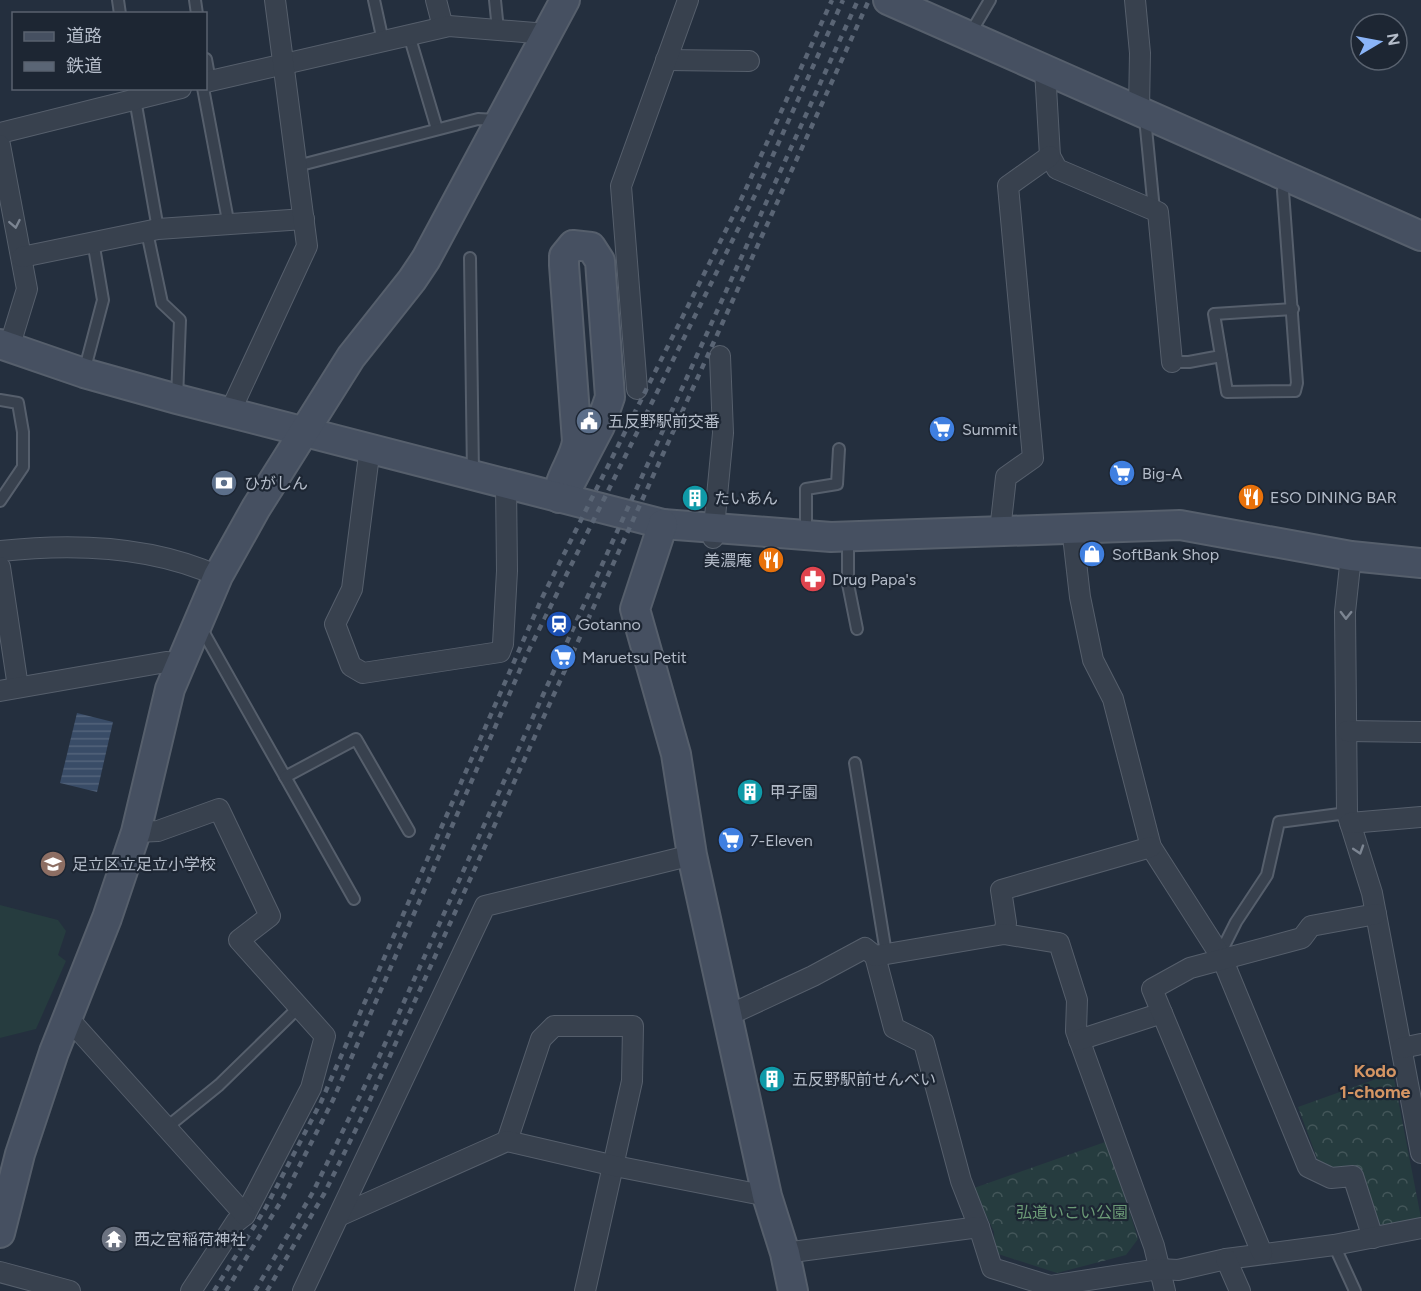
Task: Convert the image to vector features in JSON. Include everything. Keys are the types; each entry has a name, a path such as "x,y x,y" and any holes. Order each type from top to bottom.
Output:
{"street":[{"path":"230,412 307,246 275,0"},
{"path":"436,0 443,27"},
{"path":"0,1233 10,1155 107,918 136,832 163,713 180,663 218,576 256,508 306,432 351,357 426,259 565,0"},
{"path":"637,388 621,186 688,0"},
{"path":"888,0 1142,110 1421,236"},
{"path":"1135,0 1142,110"},
{"path":"207,84 443,27 547,33"},
{"path":"666,60 749,61"},
{"path":"1046,70 1050,156 1057,169 1158,212 1172,362"},
{"path":"0,133 134,94 165,90"},
{"path":"0,146 27,289 12,338 0,344"},
{"path":"1000,531 1006,477 1033,458 1008,186 1050,156"},
{"path":"22,257 153,230 303,219"},
{"path":"573,245 584,245 596,252 600,261 610,397 600,426 566,491 559,498 558,490 573,458 577,441 564,255 573,245"},
{"path":"0,344 84,373 177,399 370,447 559,498 663,524 713,533 805,539 1072,527 1152,525 1203,527 1351,556 1421,563"},
{"path":"713,533 723,433 720,356"},
{"path":"370,447 352,589 334,624 351,666 363,673 500,652 503,644 507,571 506,484"},
{"path":"663,524 635,609 676,754 692,855 727,1016 767,1196 785,1253 793,1291"},
{"path":"1072,527 1080,597 1093,660 1113,699 1151,847 1221,956 1308,1167 1330,1178 1353,1176 1373,1238"},
{"path":"0,551 67,546 159,555 218,576"},
{"path":"1351,556 1345,612 1348,818 1372,892 1411,1046 1421,1153"},
{"path":"0,567 9,689 166,662 180,663"},
{"path":"1347,731 1421,732"},
{"path":"136,832 158,831 219,809 270,916 239,940 325,1036 311,1088 245,1215 236,1222 191,1291"},
{"path":"1348,818 1421,817"},
{"path":"1004,934 1006,922 1001,890 1151,847"},
{"path":"304,1291 485,906 692,855"},
{"path":"1262,1253 1152,989 1190,968 1221,956 1302,938 1311,926 1376,914"},
{"path":"727,1016 813,976 865,948 880,954 1004,934 1059,943 1077,1000 1076,1031 1154,1246 1165,1291"},
{"path":"880,954 894,1028 924,1043 961,1181 992,1268 1049,1288 1096,1285 1159,1269 1178,1270 1226,1259 1334,1245 1421,1228"},
{"path":"1079,1040 1162,1013"},
{"path":"68,1018 245,1215"},
{"path":"507,1141 540,1039 546,1032 554,1026 633,1026 632,1080 615,1166 585,1291"},
{"path":"341,1215 507,1141 615,1166 767,1196"},
{"path":"785,1253 979,1227"},
{"path":"1226,1259 1240,1291"},
{"path":"0,1272 70,1291"}],"lane":[{"path":"374,0 383,41"},
{"path":"495,0 498,30"},
{"path":"969,37 990,0"},
{"path":"409,35 437,129"},
{"path":"207,90 229,226"},
{"path":"134,94 162,303 180,320 177,399"},
{"path":"1142,110 1154,210"},
{"path":"297,166 478,119 500,120"},
{"path":"1285,176 1283,191 1293,309 1298,383 1295,391 1227,392 1214,314 1293,309"},
{"path":"84,373 103,300 93,241"},
{"path":"470,258 473,475"},
{"path":"1172,362 1190,362 1221,356"},
{"path":"0,400 18,403 23,432 23,467 0,501"},
{"path":"805,539 807,489 837,484 839,449"},
{"path":"848,537 848,585 857,629"},
{"path":"195,629 204,633 354,899"},
{"path":"285,777 356,739 409,831"},
{"path":"855,763 880,954"},
{"path":"1221,956 1236,922 1267,875 1278,822 1348,818"},
{"path":"166,1128 219,1085 299,1007"},
{"path":"1334,1245 1355,1291"}],"green space":[{"path":"0,905 58,920 66,931 58,955 66,961 36,1029 0,1038"},
{"path":"1393,1073 1421,1218 1377,1227 1357,1167 1332,1170 1318,1161 1298,1107"},
{"name":"弘道いこい公園","path":"1108,1141 1138,1239 1126,1255 1057,1273 995,1253 994,1232 974,1188"}],"water":[{"path":"77,713 113,722 97,792 60,783"}],"railway":[{"path":"214,1291 265,1209 321,1102 542,598 739,204 832,0"},
{"path":"226,1291 283,1198 333,1100 526,656 755,195 843,0"},
{"path":"255,1291 313,1192 379,1057 858,0"},
{"path":"267,1291 324,1194 364,1113 869,0"}],"place":[{"name":"五反野駅前交番","path":"589,421"},
{"name":"Summit","path":"942,429"},
{"name":"Big-A","path":"1122,473"},
{"name":"ひがしん","path":"224,483"},
{"name":"ESO DINING BAR","path":"1251,497"},
{"name":"たいあん","path":"695,498"},
{"name":"SoftBank Shop","path":"1092,554"},
{"name":"美濃庵","path":"771,560"},
{"name":"Drug Papa's","path":"813,579"},
{"name":"Gotanno","path":"559,624"},
{"name":"Maruetsu Petit","path":"563,657"},
{"name":"甲子園","path":"750,792"},
{"name":"7-Eleven","path":"731,840"},
{"name":"足立区立足立小学校","path":"53,864"},
{"name":"五反野駅前せんべい","path":"772,1079"},
{"name":"西之宮稲荷神社","path":"114,1239"}],"district":[{"name":"Kodo 1-chome","path":"1375,1081"}]}
